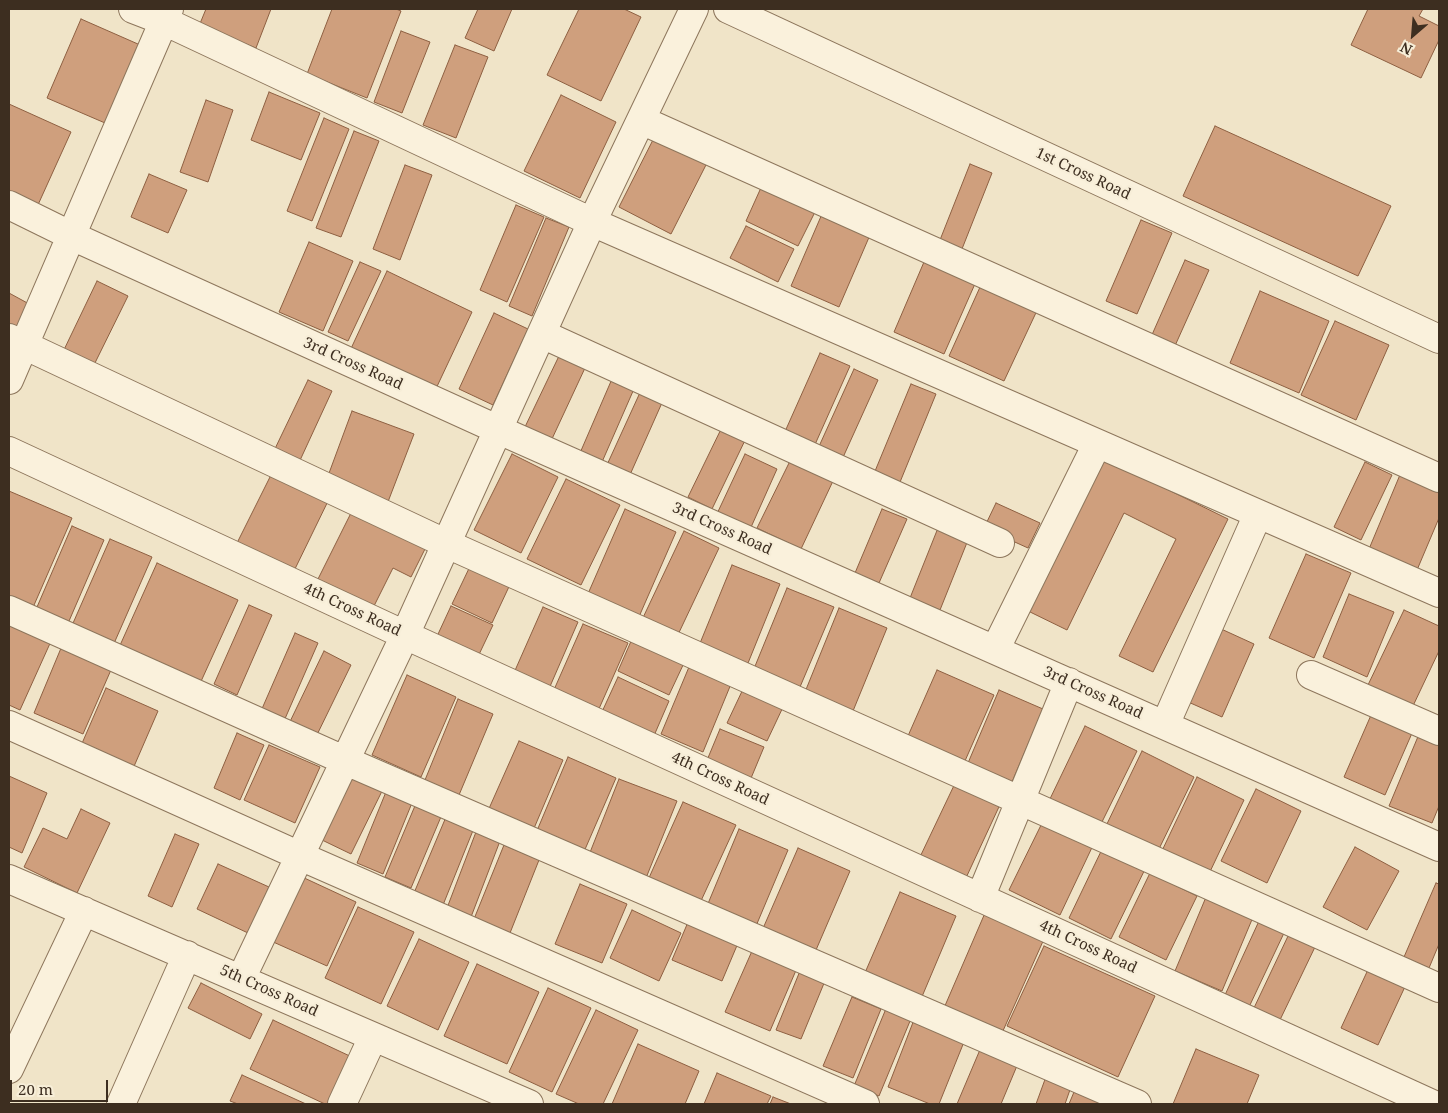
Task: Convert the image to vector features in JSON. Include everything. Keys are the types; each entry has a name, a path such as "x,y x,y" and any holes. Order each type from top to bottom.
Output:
{"street":[{"path":"133,9 166,15 592,222 1439,593"},
{"path":"241,979 405,635 592,222 694,9"},
{"name":"1st Cross Road","path":"728,9 1439,339"},
{"path":"9,380 17,341 72,236 166,15"},
{"path":"641,120 1439,478"},
{"name":"3rd Cross Road","path":"9,205 72,236 499,430 1439,846"},
{"path":"542,334 1000,543"},
{"path":"17,341 447,544 1439,988"},
{"path":"995,650 1097,444"},
{"name":"4th Cross Road","path":"9,451 405,635 1432,1104"},
{"path":"1165,725 1258,514"},
{"path":"9,610 346,761 1137,1104"},
{"path":"1311,675 1439,731"},
{"path":"980,898 1069,682"},
{"path":"9,724 300,856 865,1104"},
{"name":"5th Cross Road","path":"9,879 530,1104"},
{"path":"9,1069 84,911"},
{"path":"121,1104 187,955"},
{"path":"342,1104 372,1037"}],"building":[{"path":"206,9 271,9 256,48 199,26"},
{"path":"332,9 396,9 401,11 367,98 307,74"},
{"path":"478,9 512,9 494,51 465,38"},
{"path":"579,9 624,9 641,17 601,101 547,75"},
{"path":"1368,9 1423,9 1419,16 1439,26 1439,40 1421,78 1351,45"},
{"path":"81,19 147,48 112,126 47,98"},
{"path":"401,31 430,42 402,113 374,102"},
{"path":"455,45 488,57 456,138 423,125"},
{"path":"269,92 320,113 301,160 251,140"},
{"path":"561,95 616,122 580,198 524,171"},
{"path":"206,100 233,110 208,182 180,172"},
{"path":"9,104 71,132 37,207 9,194"},
{"path":"324,118 349,129 312,221 287,211"},
{"path":"1215,126 1391,206 1358,276 1183,196"},
{"path":"658,130 710,157 671,234 619,207"},
{"path":"354,131 379,141 341,237 316,228"},
{"path":"970,164 992,173 960,254 938,245"},
{"path":"405,165 432,175 400,260 373,249"},
{"path":"149,174 187,190 168,233 131,217"},
{"path":"764,181 818,206 798,246 746,221"},
{"path":"516,205 544,217 507,302 480,290"},
{"path":"822,214 870,235 839,307 791,286"},
{"path":"546,218 569,227 532,316 509,306"},
{"path":"1141,220 1172,233 1137,314 1106,301"},
{"path":"746,226 794,249 778,282 730,258"},
{"path":"309,242 353,261 323,331 279,312"},
{"path":"927,255 978,277 944,354 894,332"},
{"path":"1185,260 1209,270 1174,348 1151,337"},
{"path":"360,262 381,271 348,341 328,332"},
{"path":"387,271 472,312 433,395 348,355"},
{"path":"985,276 1041,302 1004,381 949,356"},
{"path":"97,281 128,296 91,371 61,356"},
{"path":"1260,291 1329,321 1299,393 1230,363"},
{"path":"9,293 31,305 15,336 9,333"},
{"path":"494,313 528,329 493,405 459,389"},
{"path":"1335,321 1389,345 1356,420 1301,395"},
{"path":"820,353 850,366 813,449 783,436"},
{"path":"559,356 585,368 551,441 524,429"},
{"path":"854,369 878,380 840,464 816,453"},
{"path":"615,372 637,382 602,462 580,453"},
{"path":"308,380 332,391 296,469 271,457"},
{"path":"911,384 936,394 898,487 873,476"},
{"path":"643,386 665,396 629,477 606,467"},
{"path":"352,411 414,434 386,507 325,484"},
{"path":"725,421 749,432 712,509 688,497"},
{"path":"512,454 558,477 521,553 474,530"},
{"path":"745,454 777,469 748,534 715,518"},
{"path":"1101,457 1228,519 1153,672 1119,656 1176,539 1124,513 1067,630 1026,610"},
{"path":"790,461 833,481 801,549 757,528"},
{"path":"1365,462 1392,475 1361,540 1334,527"},
{"path":"275,467 331,495 293,573 236,545"},
{"path":"1402,470 1439,486 1439,518 1417,570 1369,549"},
{"path":"566,479 620,505 581,585 527,559"},
{"path":"9,491 72,518 31,612 9,602"},
{"path":"356,503 430,539 411,577 393,568 372,610 316,583"},
{"path":"996,503 1040,523 1028,548 984,528"},
{"path":"625,509 676,532 638,619 587,596"},
{"path":"882,509 907,519 879,583 855,573"},
{"path":"940,523 970,535 940,610 910,598"},
{"path":"72,526 104,540 66,628 34,614"},
{"path":"684,531 719,548 675,641 640,624"},
{"path":"110,539 152,557 112,648 70,630"},
{"path":"1306,554 1351,573 1314,658 1269,638"},
{"path":"474,558 514,576 492,623 452,604"},
{"path":"157,563 238,600 198,688 117,652"},
{"path":"732,565 780,584 744,673 696,653"},
{"path":"787,588 834,607 797,694 751,676"},
{"path":"1349,594 1394,612 1367,677 1323,657"},
{"path":"249,605 272,615 237,695 214,684"},
{"path":"451,606 493,625 474,665 433,645"},
{"path":"543,607 578,622 548,691 513,675"},
{"path":"839,608 887,628 853,711 805,692"},
{"path":"1404,610 1439,626 1439,651 1412,708 1367,687"},
{"path":"9,619 52,639 20,710 9,705"},
{"path":"583,624 628,643 598,711 553,692"},
{"path":"1219,628 1254,644 1222,717 1186,701"},
{"path":"295,633 318,643 284,721 261,711"},
{"path":"632,639 684,663 669,695 618,671"},
{"path":"64,641 114,663 83,734 34,713"},
{"path":"324,651 351,665 312,745 285,732"},
{"path":"689,667 731,684 703,752 661,734"},
{"path":"937,670 994,695 961,770 904,745"},
{"path":"407,675 456,697 421,777 372,755"},
{"path":"618,677 669,701 653,738 601,714"},
{"path":"744,687 784,705 767,741 727,723"},
{"path":"106,688 158,711 132,771 80,748"},
{"path":"999,690 1043,709 1012,782 968,763"},
{"path":"458,699 493,714 459,795 425,780"},
{"path":"1375,706 1416,724 1385,795 1344,777"},
{"path":"1085,726 1137,751 1099,828 1048,803"},
{"path":"1422,727 1439,734 1439,806 1432,823 1389,806"},
{"path":"720,729 764,747 749,783 705,765"},
{"path":"237,733 264,745 240,800 214,788"},
{"path":"519,741 563,760 532,833 487,813"},
{"path":"269,745 320,767 295,823 244,800"},
{"path":"1142,751 1194,777 1157,853 1105,828"},
{"path":"568,757 616,778 583,854 536,833"},
{"path":"356,768 386,783 351,854 322,840"},
{"path":"959,775 1004,796 965,880 919,859"},
{"path":"9,776 47,793 22,853 9,847"},
{"path":"1197,777 1244,800 1207,878 1160,855"},
{"path":"619,779 677,801 646,878 589,855"},
{"path":"388,787 414,798 383,874 357,863"},
{"path":"1256,789 1301,811 1267,883 1221,861"},
{"path":"417,801 443,812 411,888 385,877"},
{"path":"683,802 736,825 700,903 648,880"},
{"path":"81,809 110,823 77,893 24,867 43,828 67,839"},
{"path":"1046,815 1096,839 1060,915 1009,890"},
{"path":"446,817 474,828 443,905 414,893"},
{"path":"739,829 788,850 756,926 707,906"},
{"path":"476,832 500,841 471,917 447,908"},
{"path":"175,834 199,844 172,907 148,896"},
{"path":"1106,841 1149,861 1111,939 1069,918"},
{"path":"504,845 539,860 510,933 474,919"},
{"path":"1355,847 1399,871 1367,930 1323,907"},
{"path":"798,848 850,871 813,957 761,933"},
{"path":"218,864 269,887 248,933 197,909"},
{"path":"1150,873 1197,896 1166,960 1119,937"},
{"path":"300,876 356,902 327,966 271,941"},
{"path":"1436,883 1439,884 1439,944 1429,968 1404,957"},
{"path":"580,884 627,904 602,963 555,944"},
{"path":"1209,890 1256,910 1222,991 1175,971"},
{"path":"900,892 956,916 921,999 864,975"},
{"path":"358,907 414,932 381,1004 325,978"},
{"path":"632,910 681,933 659,981 610,958"},
{"path":"985,913 1044,939 1002,1033 944,1008"},
{"path":"691,915 741,936 722,981 672,960"},
{"path":"1259,921 1284,933 1249,1007 1225,995"},
{"path":"1289,934 1315,947 1279,1022 1253,1010"},
{"path":"419,939 469,962 438,1030 387,1006"},
{"path":"756,942 800,961 770,1031 725,1012"},
{"path":"1044,946 1155,996 1118,1077 1007,1026"},
{"path":"1372,961 1409,978 1378,1045 1341,1028"},
{"path":"477,964 539,992 507,1064 444,1036"},
{"path":"802,966 827,976 801,1039 776,1030"},
{"path":"201,983 262,1014 250,1039 188,1008"},
{"path":"548,988 591,1008 552,1092 509,1072"},
{"path":"852,997 881,1009 853,1078 823,1066"},
{"path":"890,999 915,1009 879,1096 854,1086"},
{"path":"596,1010 638,1030 603,1104 579,1104 556,1094"},
{"path":"917,1012 968,1032 939,1104 930,1104 888,1087"},
{"path":"273,1020 354,1058 333,1104 325,1104 250,1069"},
{"path":"638,1044 699,1071 685,1104 612,1104"},
{"path":"982,1045 1019,1061 1001,1104 957,1104"},
{"path":"1196,1049 1259,1075 1247,1104 1173,1104"},
{"path":"717,1073 771,1096 767,1104 704,1104"},
{"path":"1047,1074 1072,1084 1065,1104 1036,1104"},
{"path":"242,1075 306,1104 238,1104 230,1101"},
{"path":"1074,1092 1104,1104 1069,1104"},
{"path":"773,1097 791,1104 770,1104"}]}
